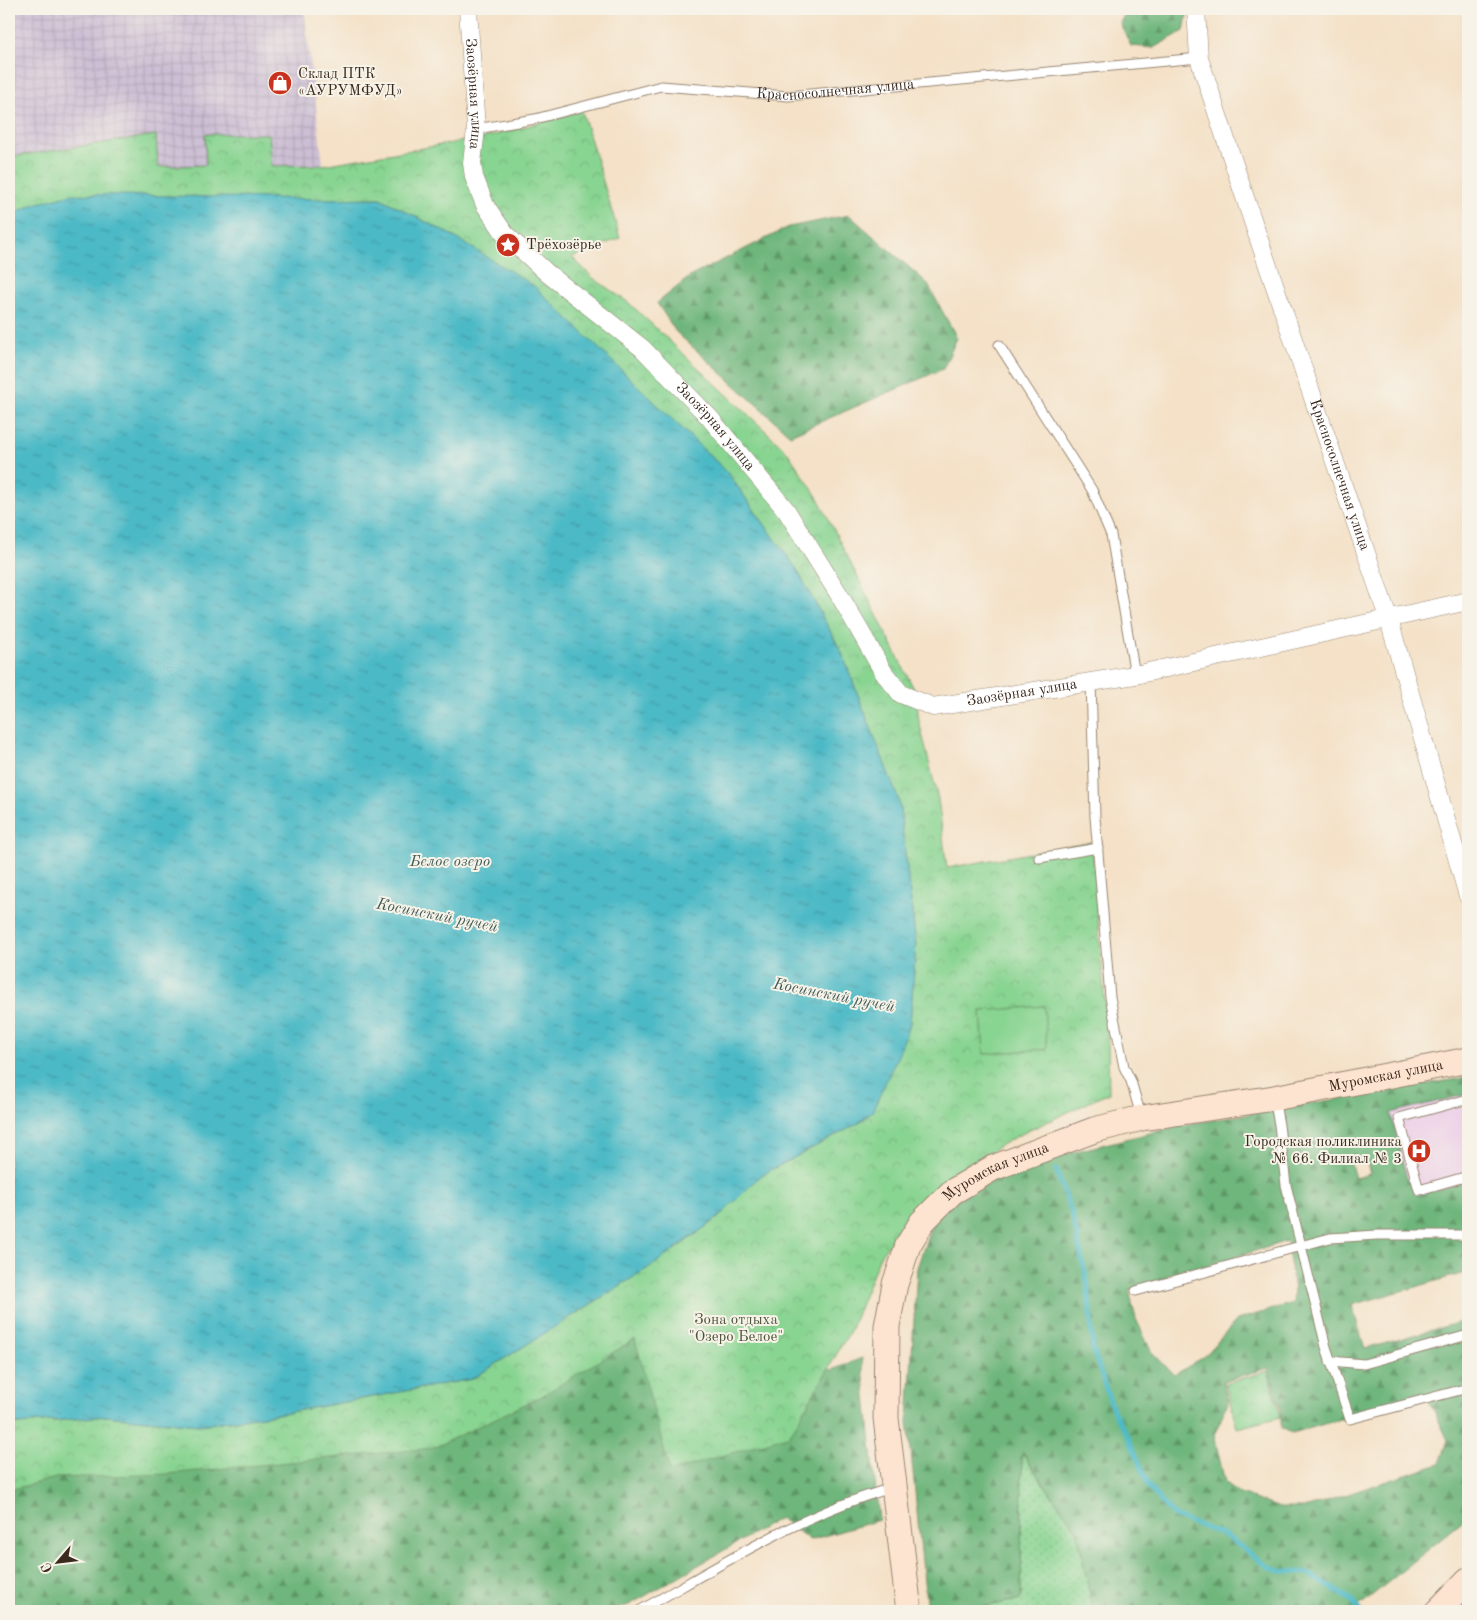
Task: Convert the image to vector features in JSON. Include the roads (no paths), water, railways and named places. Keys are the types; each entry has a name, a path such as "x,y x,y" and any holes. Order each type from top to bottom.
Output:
{"street":[{"name":"Заозёрная улица","path":"468,9 476,129 472,163 474,178 486,205 505,234 547,273 642,348 709,417 786,510 840,596 884,673 901,694 932,707 1135,675 1468,601"},
{"name":"Красносолнечная улица","path":"1196,9 1199,58 1389,620 1468,896"},
{"name":"Муромская улица","path":"909,1611 886,1418 887,1326 895,1284 908,1245 922,1222 952,1192 993,1168 1094,1130 1142,1118 1274,1098 1468,1060"},
{"path":"1438,1611 1468,1580"},
{"path":"1450,1611 1468,1586"}],"lane":[{"name":"Красносолнечная улица","path":"476,129 535,119 661,86 788,96 1199,58"},
{"path":"1000,345 1092,490 1111,535 1135,675"},
{"path":"1091,681 1095,817 1110,997 1124,1067 1131,1080 1142,1118"},
{"path":"1039,858 1098,848"},
{"path":"1274,1098 1286,1185 1330,1361 1350,1419 1468,1388"},
{"path":"1468,1099 1399,1118 1419,1190 1468,1176"},
{"path":"1136,1291 1330,1238 1377,1235 1468,1235"},
{"path":"1330,1361 1364,1364 1468,1335"},
{"path":"639,1611 719,1565 816,1515 893,1487"}],"water":[{"name":"Белое озеро","path":"71,194 322,199 380,198 451,235 533,285 727,472 796,568 841,651 899,801 916,945 910,1023 899,1053 872,1112 857,1124 760,1176 719,1217 656,1263 472,1379 284,1413 199,1425 106,1416 9,1425 9,215 35,204"}],"waterway":[{"name":"Косинский ручей","path":"1056,1170 1072,1214 1088,1287 1093,1350 1113,1410 1128,1436 1150,1489 1174,1516 1226,1536 1266,1565 1279,1571 1307,1573 1351,1600 1361,1611"}],"place":[{"name":"Склад ПТК «АУРУМФУД»","path":"280,83"},
{"name":"Трёхозёрье","path":"508,245"},
{"name":"Городская поликлиника № 66. Филиал № 3","path":"1419,1151"}],"park label":[{"name":"Зона отдыха \"Озеро Белое\"","path":"736,1328"}]}
